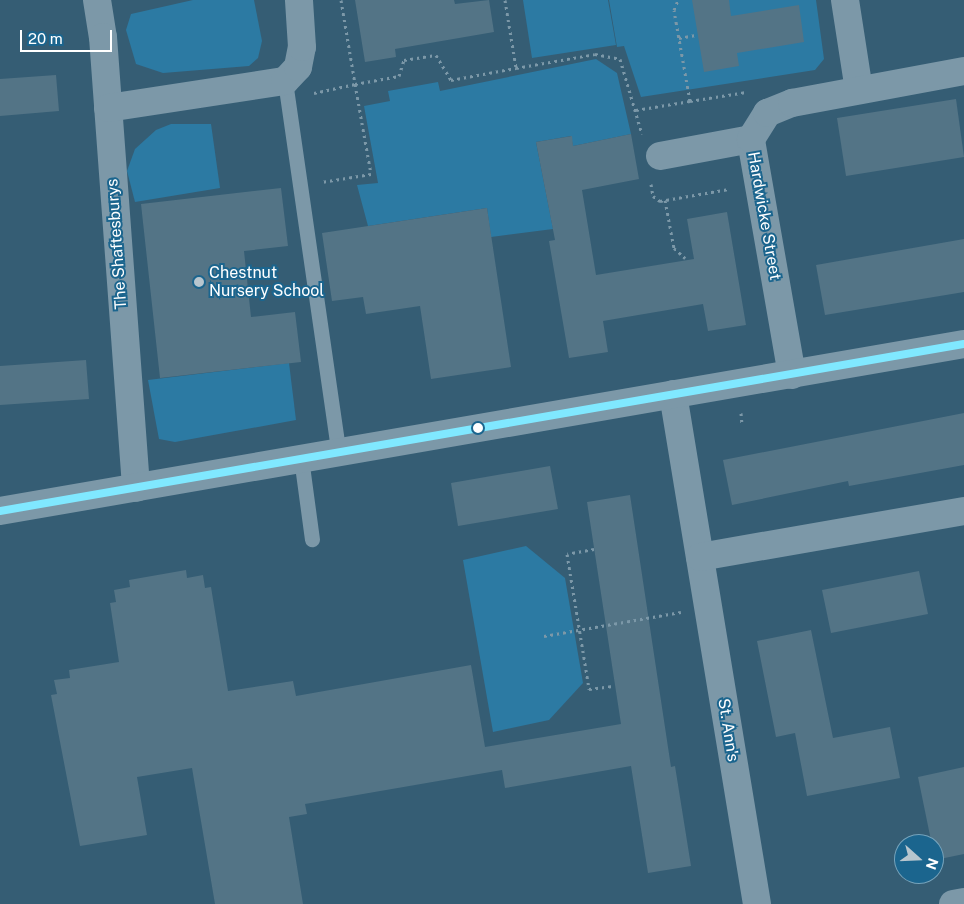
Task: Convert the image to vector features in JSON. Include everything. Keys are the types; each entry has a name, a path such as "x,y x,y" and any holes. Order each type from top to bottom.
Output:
{"street":[{"name":"The Shaftesburys","path":"97,0 108,108 136,488"},
{"path":"108,108 287,89 298,66 301,53 299,0"},
{"path":"845,0 859,90"},
{"name":"Hardwicke Street","path":"792,375 751,139 766,113 792,103 964,71"},
{"path":"653,158 751,139"},
{"path":"0,511 964,344"},
{"name":"St. Ann's","path":"673,394 757,904"},
{"path":"700,557 964,510"},
{"path":"953,904 964,902"}],"lane":[{"path":"287,89 338,451"},
{"path":"301,458 312,539"}],"path":[{"path":"302,185 371,174 341,0"},
{"path":"505,0 516,68"},
{"path":"678,0 674,10 690,101"},
{"path":"679,38 696,35"},
{"path":"287,89 355,84 398,76 404,60 436,55 451,80 595,54 620,59 653,158 653,196 665,200 733,188"},
{"path":"636,110 757,90"},
{"path":"665,200 674,248 685,258"},
{"path":"740,407 742,425"},
{"path":"594,549 567,554 589,689 615,686"},
{"path":"544,636 708,608"}],"shaded area":[{"path":"193,0 254,0 262,41 258,58 249,66 163,73 136,64 126,30 131,14"},
{"path":"523,0 608,0 616,45 532,58"},
{"path":"609,0 816,0 824,59 815,70 641,97 624,46 617,47"},
{"path":"596,59 617,73 631,134 573,146 571,136 536,142 553,229 491,237 487,208 368,226 357,185 378,183 364,106 390,101 388,91 438,82 440,91"},
{"path":"171,124 211,124 220,188 135,202 127,171 135,149 156,130"},
{"path":"289,363 296,420 175,442 159,439 148,380"},
{"path":"526,546 565,578 583,683 549,720 493,732 463,560"}],"building":[{"path":"355,0 454,0 455,4 489,0 494,32 395,49 396,57 365,62"},
{"path":"692,0 729,0 731,16 799,5 804,42 737,53 739,66 704,72"},
{"path":"56,75 59,111 0,116 0,79"},
{"path":"956,99 964,157 846,176 837,118"},
{"path":"631,134 639,179 582,190 596,275 694,259 687,219 727,212 746,325 708,331 703,304 603,321 608,352 569,358 549,241 555,240 536,142 572,136 573,146"},
{"name":"Chestnut Nursery School","path":"281,188 288,246 244,251 251,317 295,312 301,362 160,378 141,204"},
{"path":"487,208 511,367 431,379 420,306 366,314 363,297 332,301 322,233"},
{"path":"964,239 964,292 825,315 816,265"},
{"path":"86,360 89,399 0,405 0,366"},
{"path":"964,413 964,465 849,486 848,481 732,505 723,460"},
{"path":"550,466 558,509 458,526 451,483"},
{"path":"630,495 671,767 675,766 691,866 648,873 631,766 505,788 502,770 305,804 307,814 289,817 303,904 215,904 192,768 137,777 147,835 80,846 51,695 57,694 54,680 70,678 69,670 119,662 110,603 116,602 114,590 130,587 129,580 186,570 187,578 203,575 205,588 211,587 228,691 293,681 296,696 471,665 485,747 621,724 587,502"},
{"path":"919,571 928,614 831,633 822,590"},
{"path":"811,630 833,738 890,727 900,778 807,796 795,733 776,737 757,641"},
{"path":"964,767 964,854 944,858 944,834 930,834 918,777"}],"transit line":[{"path":"0,511 964,344"}],"place":[{"name":"Chestnut Nursery School","path":"199,282"}]}
